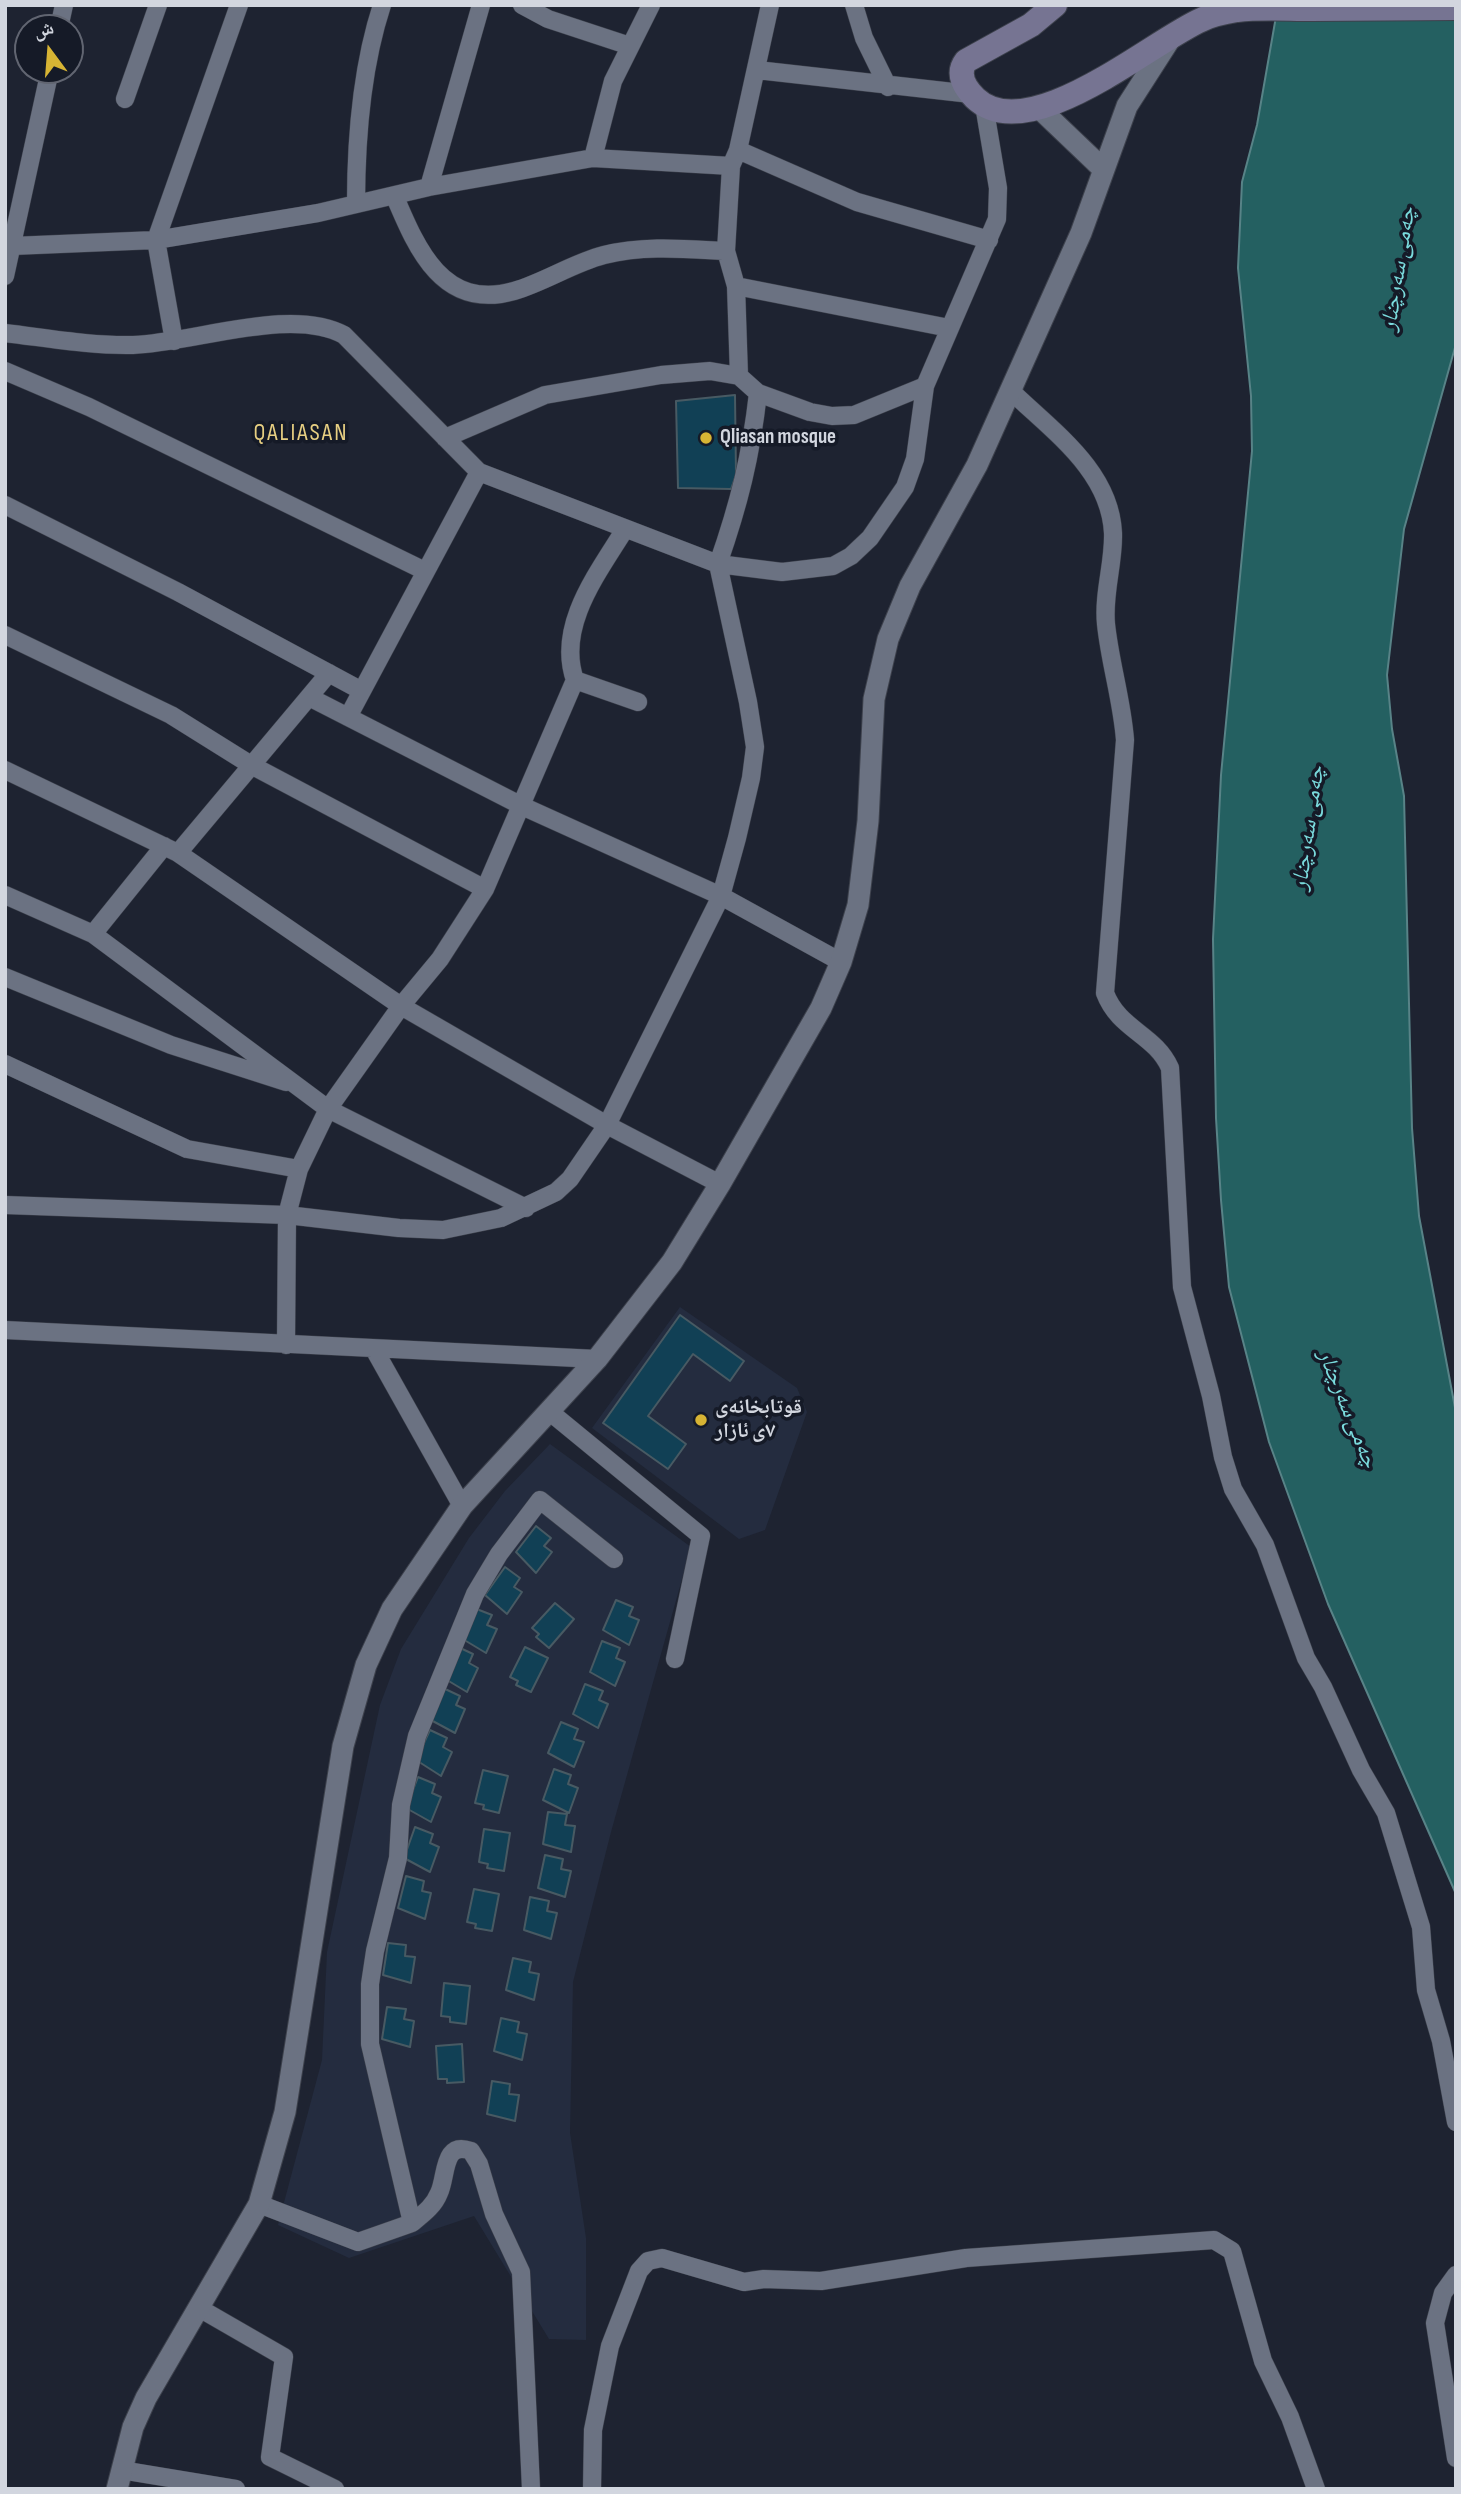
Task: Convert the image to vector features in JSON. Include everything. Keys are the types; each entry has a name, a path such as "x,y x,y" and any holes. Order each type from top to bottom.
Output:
{"main road":[{"path":"1055,5 1031,25 966,61 962,79 978,100 1008,110 1038,107 1082,91 1171,37 1204,12 1456,8"}],"street":[{"path":"125,99 159,5"},
{"path":"174,341 156,240 239,5"},
{"path":"356,204 356,144 367,72 382,5"},
{"path":"429,187 481,5"},
{"path":"522,5 548,19 630,46"},
{"path":"593,158 613,81 650,5"},
{"path":"738,376 736,286 726,251 735,158 770,5"},
{"path":"854,5 864,38 888,87"},
{"path":"236,2489 119,2479 145,2398 259,2204 285,2112 339,1771 359,1686 393,1609 462,1506 597,1359 672,1262 802,1044 841,962 861,885 874,699 883,653 910,586 977,465 1081,233 1127,106 1171,37"},
{"path":"5,333 97,344 131,345 283,324 331,328 344,335 479,471 718,564 782,572 833,566 851,556 890,511 905,486 915,459 925,387 989,240 999,204 978,100 757,70"},
{"path":"5,276 47,84"},
{"path":"1038,107 1103,169"},
{"path":"12,246 156,240 593,158 735,158 858,202 989,240"},
{"path":"395,197 422,257 446,280 466,290 513,291 575,265 632,250 663,248 726,251"},
{"path":"736,286 949,328"},
{"path":"5,371 89,407 425,571"},
{"path":"445,438 545,395 662,375 710,371 738,376 758,393 810,412 832,416 854,415 925,387"},
{"path":"1010,390 1086,463 1101,485 1110,510 1113,536 1106,592 1106,622 1123,710 1125,740 1105,993 1119,1018 1158,1048 1170,1068 1182,1287 1217,1418 1223,1457 1233,1489 1265,1545 1306,1658 1323,1687 1361,1770 1386,1813 1420,1927 1426,1990 1441,2041 1456,2122"},
{"path":"5,1205 287,1214 400,1228 443,1230 474,1225 526,1208 544,1200 570,1179 607,1125 721,896 751,778 755,747 718,564 741,497 752,448 758,393"},
{"path":"348,718 479,471"},
{"path":"5,505 178,592 362,691"},
{"path":"286,1345 287,1214 299,1169 328,1109 401,1006 440,960 485,889 575,680 568,653 580,608 625,529"},
{"path":"5,635 171,715 251,765 485,889"},
{"path":"93,934 251,765 329,673"},
{"path":"575,680 638,702"},
{"path":"309,698 522,806 721,896 841,962"},
{"path":"5,770 171,849 401,1006 607,1125 720,1184"},
{"path":"5,895 93,934 328,1109 526,1208"},
{"path":"5,977 171,1045 299,1086"},
{"path":"5,1064 187,1149 299,1169"},
{"path":"5,1330 597,1359"},
{"path":"374,1349 462,1506"},
{"path":"550,1412 701,1536 676,1659"},
{"path":"412,2222 373,2062 370,2010 374,1951 398,1858 401,1805 417,1737 475,1594 499,1554 540,1500 614,1559"},
{"path":"259,2204 358,2242 412,2222 432,2206 440,2191 451,2153 458,2149 471,2151 479,2164 494,2214 521,2272 531,2489"},
{"path":"592,2489 593,2430 610,2346 629,2293 639,2271 648,2261 662,2258 744,2282 764,2279 821,2281 966,2258 1214,2240 1232,2251 1264,2361 1290,2417 1316,2489"},
{"path":"1456,2275 1443,2293 1435,2323 1456,2458"},
{"path":"199,2308 284,2357 270,2458 334,2489"}],"shaded area":[{"name":"قوتابخانەی ٧ی ئازار","path":"680,1307 797,1388 807,1412 765,1530 739,1539 592,1428"},
{"path":"550,1444 691,1547 611,1832 573,1982 570,2133 586,2238 586,2340 549,2339 474,2216 349,2258 278,2225 322,2060 327,1952 380,1705 401,1649 469,1538 505,1491"}],"water":[{"name":"چەمی سەرچنار","path":"1278,5 1456,5 1456,344 1404,529 1387,675 1392,729 1404,796 1412,1128 1419,1216 1456,1413 1456,1894 1328,1604 1269,1442 1229,1287 1216,1118 1213,939 1221,775 1252,451 1251,396 1238,268 1242,182 1257,125"}],"building":[{"name":"Qliasan mosque","path":"735,395 736,475 731,489 678,488 676,401"},
{"path":"680,1315 744,1361 730,1381 693,1354 648,1416 686,1444 668,1469 603,1423"},
{"path":"536,1526 551,1538 544,1546 552,1552 536,1573 516,1552"},
{"path":"505,1567 520,1578 514,1587 522,1592 507,1614 485,1595"},
{"path":"616,1600 633,1607 629,1616 639,1620 629,1645 603,1630"},
{"path":"555,1603 574,1619 549,1648 536,1637 539,1634 532,1628"},
{"path":"474,1608 492,1615 487,1625 497,1629 486,1653 461,1638"},
{"path":"602,1641 620,1648 616,1658 625,1662 615,1686 590,1672"},
{"path":"456,1646 473,1654 469,1663 478,1668 467,1692 442,1677"},
{"path":"525,1647 548,1658 531,1692 516,1685 518,1681 510,1677"},
{"path":"585,1684 603,1691 599,1700 608,1704 598,1728 573,1714"},
{"path":"443,1688 460,1696 456,1705 465,1709 455,1733 429,1719"},
{"path":"561,1722 578,1729 574,1739 584,1742 574,1767 548,1753"},
{"path":"430,1730 447,1738 443,1747 452,1752 441,1776 416,1760"},
{"path":"554,1769 571,1775 568,1784 578,1788 569,1813 543,1800"},
{"path":"483,1770 508,1776 499,1813 483,1809 484,1805 475,1803"},
{"path":"418,1777 435,1784 432,1793 441,1797 431,1822 406,1808"},
{"path":"548,1812 567,1814 565,1825 575,1826 571,1852 543,1844"},
{"path":"415,1827 433,1834 430,1843 439,1847 430,1872 404,1858"},
{"path":"484,1829 510,1833 504,1871 487,1868 488,1864 479,1862"},
{"path":"545,1855 563,1859 561,1869 571,1871 565,1897 538,1888"},
{"path":"406,1876 424,1881 422,1891 431,1893 425,1919 398,1908"},
{"path":"474,1889 499,1894 492,1931 475,1928 476,1924 467,1922"},
{"path":"530,1897 549,1901 547,1911 557,1913 551,1939 524,1930"},
{"path":"388,1943 406,1945 405,1956 415,1957 411,1983 383,1975"},
{"path":"513,1958 531,1962 529,1972 539,1974 534,2000 506,1990"},
{"path":"444,1983 470,1986 466,2024 450,2022 450,2017 441,2016"},
{"path":"387,2007 406,2009 404,2019 414,2021 410,2047 382,2039"},
{"path":"501,2018 519,2022 517,2032 527,2034 522,2060 494,2051"},
{"path":"462,2044 464,2082 447,2083 447,2079 438,2079 436,2046"},
{"path":"492,2081 510,2084 509,2094 519,2095 515,2121 487,2114"}],"place":[{"name":"Qliasan mosque","path":"706,438"},
{"name":"قوتابخانەی ٧ی ئازار","path":"701,1420"}],"district":[{"name":"QALIASAN","path":"301,434"}]}
